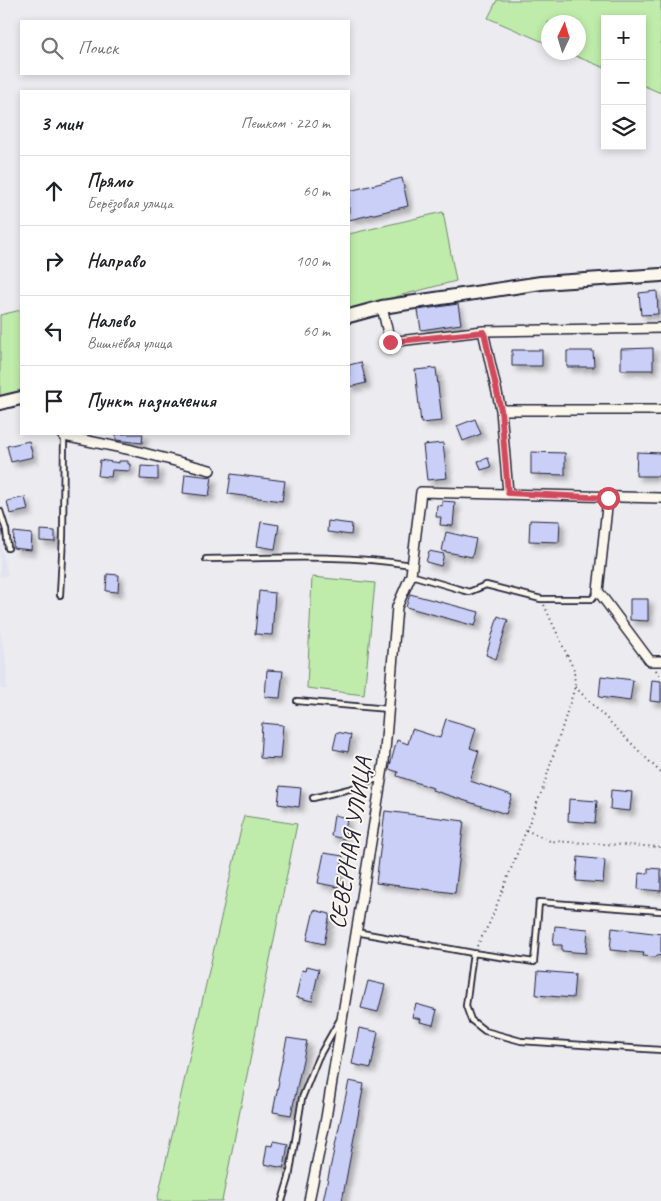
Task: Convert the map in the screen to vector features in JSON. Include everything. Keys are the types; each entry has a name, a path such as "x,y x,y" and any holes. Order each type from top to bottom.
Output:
{"street":[{"path":"350,316 382,307 541,283 661,275"},
{"path":"382,307 390,342 484,332 661,328"},
{"path":"484,332 501,410 508,493 608,498 661,498"},
{"path":"0,403 20,398"},
{"path":"501,410 661,410"},
{"path":"64,435 210,470"},
{"name":"СЕВЕРНАЯ УЛИЦА","path":"309,1201 326,1118 381,778 397,607 411,575 421,492 508,493"},
{"path":"608,498 598,591 650,661 661,662"}],"lane":[{"path":"60,595 63,536 64,435"},
{"path":"0,510 6,530 8,548"},
{"path":"206,558 313,557 381,560 412,565"},
{"path":"411,575 469,592 486,585 541,599 592,599 598,591"},
{"path":"297,701 388,709"},
{"path":"313,798 357,787 371,780 381,778"},
{"path":"356,932 534,962 539,902 661,911"},
{"path":"473,953 466,1006 471,1020 485,1031 521,1040 661,1050"},
{"path":"282,1201 289,1178 302,1098 318,1058 343,1015"}],"path":[{"path":"473,953 490,922 543,788 575,687 574,670 541,599"},
{"path":"575,687 661,773"},
{"path":"526,830 550,841 661,847"}],"shaded area":[{"path":"0,543 8,575 0,577"},
{"path":"0,630 6,660 7,689 0,689"}],"green space":[{"path":"497,0 661,0 661,93 646,87 646,15 601,15 601,66 585,60 586,15 541,15 541,41 488,18"},
{"path":"443,212 456,281 350,309 350,234"},
{"path":"20,310 20,397 0,403 0,315"},
{"path":"312,577 375,583 364,695 307,688"},
{"path":"244,816 297,824 222,1201 157,1201"}],"building":[{"path":"402,178 408,206 350,220 350,191"},
{"path":"657,291 658,314 641,315 639,293"},
{"path":"458,304 461,324 421,330 418,310"},
{"path":"653,348 653,370 621,370 621,349"},
{"path":"512,350 542,350 542,366 512,366"},
{"path":"567,351 593,351 594,367 567,367"},
{"path":"361,362 366,383 350,387 350,365"},
{"path":"436,368 442,421 421,423 415,370"},
{"path":"475,419 481,434 463,441 457,426"},
{"path":"116,435 143,435 142,443 116,440"},
{"path":"29,441 33,457 11,462 7,446"},
{"path":"443,443 447,478 427,480 423,445"},
{"path":"531,452 565,453 565,475 531,474"},
{"path":"637,452 661,453 661,476 636,476"},
{"path":"488,458 491,467 481,470 478,461"},
{"path":"100,460 119,463 119,461 128,461 130,471 112,470 111,477 98,476"},
{"path":"141,466 158,467 158,480 140,479"},
{"path":"185,474 212,477 209,496 183,493"},
{"path":"231,474 285,481 282,501 228,494"},
{"path":"25,497 28,510 10,514 7,501"},
{"path":"442,501 455,502 453,526 440,525 441,517 436,517 437,505 442,506"},
{"path":"530,520 560,521 559,542 529,541"},
{"path":"328,521 352,524 351,535 327,532"},
{"path":"261,522 279,525 275,549 257,546"},
{"path":"40,530 55,531 55,542 40,541"},
{"path":"14,532 32,534 31,550 13,548"},
{"path":"446,532 476,539 472,557 442,551"},
{"path":"429,551 444,554 441,566 426,562"},
{"path":"107,574 119,575 118,592 106,591"},
{"path":"259,591 275,593 272,635 255,634"},
{"path":"410,594 479,612 475,626 406,607"},
{"path":"630,599 648,599 648,621 630,620"},
{"path":"498,616 508,620 496,659 486,655"},
{"path":"267,670 283,671 280,698 265,697"},
{"path":"601,676 633,680 630,701 599,697"},
{"path":"652,680 661,681 661,702 650,701"},
{"path":"446,719 476,728 470,748 479,751 470,781 512,795 506,814 432,790 433,788 397,776 398,772 389,769 397,740 408,744 412,729 440,738"},
{"path":"262,723 283,725 280,759 260,758"},
{"path":"337,732 351,735 348,752 333,749"},
{"path":"280,786 301,788 299,807 278,804"},
{"path":"611,790 632,792 630,811 610,809"},
{"path":"569,799 597,801 595,823 568,821"},
{"path":"385,811 464,821 455,893 376,883"},
{"path":"334,815 347,818 344,839 331,836"},
{"path":"324,853 343,856 338,887 318,883"},
{"path":"578,857 605,860 603,883 576,881"},
{"path":"648,868 661,869 661,891 638,889 639,873 648,874"},
{"path":"314,910 330,914 324,944 307,940"},
{"path":"555,926 588,929 586,953 562,951 562,945 553,945"},
{"path":"612,928 661,934 661,956 643,956 644,953 610,950"},
{"path":"307,966 319,969 312,1001 296,997 302,970 306,971"},
{"path":"538,971 575,974 573,998 536,995"},
{"path":"368,981 385,985 378,1012 361,1008"},
{"path":"416,1004 437,1010 433,1025 420,1022 421,1019 412,1017"},
{"path":"359,1028 378,1032 371,1068 352,1064"},
{"path":"287,1038 307,1041 291,1115 273,1112"},
{"path":"349,1081 364,1084 342,1201 323,1201"},
{"path":"273,1141 288,1144 284,1168 264,1164 267,1145 272,1146"}],"route":[{"path":"390,342 484,332 501,410 508,493 608,498"}]}
